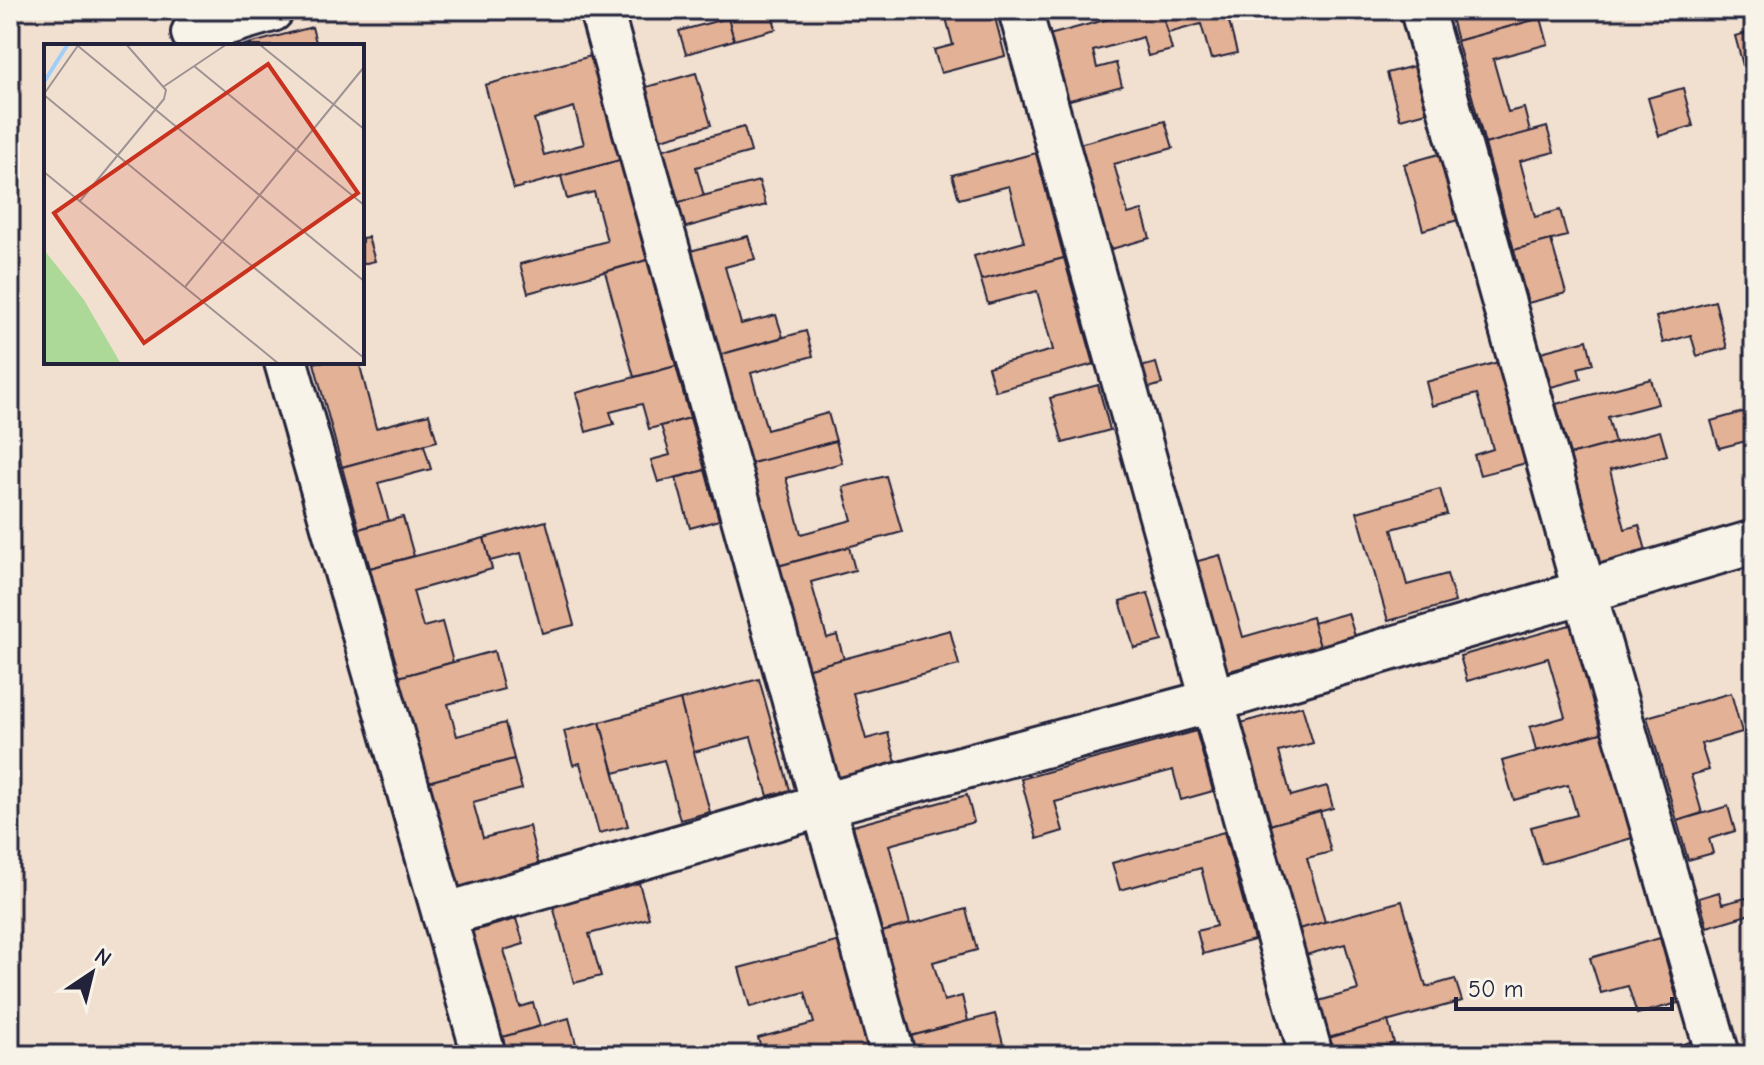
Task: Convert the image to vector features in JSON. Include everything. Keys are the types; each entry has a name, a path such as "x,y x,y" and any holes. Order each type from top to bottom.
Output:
{"street":[{"path":"192,30 272,10"},
{"path":"601,10 893,1055"},
{"path":"1020,10 1311,1055"},
{"path":"1422,10 1718,1055"},
{"path":"287,364 484,1055"},
{"path":"444,915 823,805 1212,701 1754,542"}],"building":[{"path":"755,10 771,10 776,29 734,40 728,18"},
{"path":"944,10 993,10 1005,56 941,73 934,50 953,45"},
{"path":"1142,10 1161,10 1172,50 1148,56 1143,37 1093,51 1097,68 1116,63 1122,86 1066,101 1049,35"},
{"path":"1161,10 1226,10 1237,53 1211,59 1201,24 1168,33"},
{"path":"1449,10 1524,10 1527,22 1457,41"},
{"path":"728,18 734,40 686,54 679,31"},
{"path":"1541,18 1548,44 1493,59 1508,112 1524,108 1530,132 1485,144 1457,41"},
{"path":"312,27 316,44 248,44"},
{"path":"1754,31 1754,66 1744,69 1735,36"},
{"path":"591,56 620,160 514,189 485,85","holes":["574,107 584,144 544,155 534,119"]},
{"path":"1414,66 1427,112 1400,119 1387,73"},
{"path":"1754,66 1754,103 1744,69"},
{"path":"696,73 711,125 658,140 643,88"},
{"path":"1683,88 1693,126 1659,136 1648,98"},
{"path":"1165,121 1173,148 1114,164 1128,214 1142,210 1150,238 1108,250 1079,144"},
{"path":"744,127 751,152 696,167 704,196 676,203 661,150"},
{"path":"1547,127 1554,152 1520,161 1535,217 1560,210 1567,236 1514,250 1485,144"},
{"path":"1036,153 1064,258 981,280 974,256 1024,242 1009,186 959,199 952,175"},
{"path":"1439,154 1458,220 1423,230 1404,164"},
{"path":"620,160 647,260 528,293 520,264 607,241 594,192 567,199 561,176"},
{"path":"759,181 766,205 683,228 676,203"},
{"path":"748,236 755,259 725,267 741,324 776,315 783,337 719,355 690,251"},
{"path":"368,237 375,261 364,264 364,238"},
{"path":"1551,240 1566,293 1528,303 1514,250"},
{"path":"1064,258 1094,364 995,391 988,367 1053,350 1037,291 988,304 981,280"},
{"path":"647,260 676,366 634,377 605,272"},
{"path":"1715,301 1727,348 1697,356 1691,335 1663,343 1656,317"},
{"path":"806,331 813,356 751,373 767,430 828,413 836,441 749,464 719,355"},
{"path":"1587,340 1593,364 1578,368 1581,379 1551,387 1541,352"},
{"path":"1502,361 1530,462 1480,475 1474,455 1493,449 1477,394 1432,406 1426,382"},
{"path":"1156,363 1162,384 1139,391 1133,369"},
{"path":"314,364 360,364 376,428 429,414 437,441 342,467"},
{"path":"676,366 690,418 649,429 642,404 610,412 614,424 586,432 576,393"},
{"path":"1651,379 1658,404 1608,417 1615,443 1570,455 1556,404"},
{"path":"1098,385 1110,430 1063,443 1050,398"},
{"path":"1747,411 1754,439 1719,448 1711,421"},
{"path":"690,418 705,470 658,482 651,460 670,455 661,426"},
{"path":"1660,431 1667,455 1610,470 1625,529 1639,525 1648,558 1601,570 1570,455"},
{"path":"836,441 842,463 786,478 801,534 852,520 843,487 886,476 902,532 778,566 749,464"},
{"path":"424,445 431,469 378,483 389,521 359,529 342,467"},
{"path":"705,470 719,520 690,528 676,478"},
{"path":"1440,489 1447,514 1392,529 1407,585 1447,574 1455,602 1388,621 1357,512"},
{"path":"403,517 414,556 370,568 359,529"},
{"path":"546,521 574,625 542,633 521,553 490,561 484,538"},
{"path":"484,538 492,569 413,591 423,627 442,622 453,662 399,677 370,568"},
{"path":"849,547 855,570 811,582 827,638 837,635 844,659 806,669 778,566"},
{"path":"1220,555 1243,637 1312,617 1320,646 1222,673 1191,563"},
{"path":"1148,593 1162,641 1134,648 1120,601"},
{"path":"1348,613 1355,636 1320,646 1313,623"},
{"path":"1577,623 1608,731 1536,751 1530,727 1565,717 1548,658 1467,681 1460,656"},
{"path":"950,630 959,665 853,693 866,739 888,733 897,766 837,782 806,669"},
{"path":"494,651 504,689 448,704 457,736 505,723 514,759 428,782 399,677"},
{"path":"759,679 790,790 768,796 751,737 694,752 680,700"},
{"path":"1731,693 1742,732 1701,744 1709,770 1691,775 1702,813 1677,821 1647,717"},
{"path":"680,700 710,812 680,820 664,760 614,773 600,722"},
{"path":"1302,706 1313,743 1279,752 1291,796 1327,786 1333,808 1266,826 1237,724"},
{"path":"600,722 628,826 599,833 580,763 573,765 564,731"},
{"path":"1196,731 1213,791 1181,800 1173,770 1055,802 1063,831 1037,839 1021,779"},
{"path":"1608,731 1639,836 1542,864 1531,827 1577,815 1568,785 1514,800 1502,761"},
{"path":"514,759 522,789 473,802 483,838 529,826 540,870 458,892 428,782"},
{"path":"967,795 974,822 889,845 910,924 882,932 853,826"},
{"path":"1728,806 1735,831 1709,839 1713,853 1688,860 1677,821"},
{"path":"1320,811 1331,852 1307,858 1325,922 1295,930 1266,826"},
{"path":"1224,832 1254,940 1203,954 1197,931 1216,926 1201,868 1120,890 1112,863"},
{"path":"639,883 649,918 589,934 601,976 574,983 553,906"},
{"path":"1719,892 1722,904 1754,896 1754,913 1707,927 1699,898"},
{"path":"1402,901 1426,987 1455,979 1462,1001 1325,1039 1315,1002 1358,990 1345,944 1302,956 1295,930"},
{"path":"966,909 977,950 933,962 944,1001 962,996 968,1021 911,1036 882,932"},
{"path":"516,919 524,944 504,950 520,1007 533,1003 540,1026 499,1038 469,932"},
{"path":"1660,938 1678,1003 1637,1014 1628,986 1601,993 1590,958"},
{"path":"840,941 869,1052 857,1055 763,1055 758,1038 814,1023 805,992 750,1007 739,968"},
{"path":"995,1014 1006,1055 916,1055 911,1036"},
{"path":"569,1018 578,1051 562,1055 504,1055 499,1038"},
{"path":"1388,1021 1394,1043 1377,1048 1379,1055 1329,1055 1325,1039"},
{"path":"1690,1042 1694,1055 1646,1055"}]}
